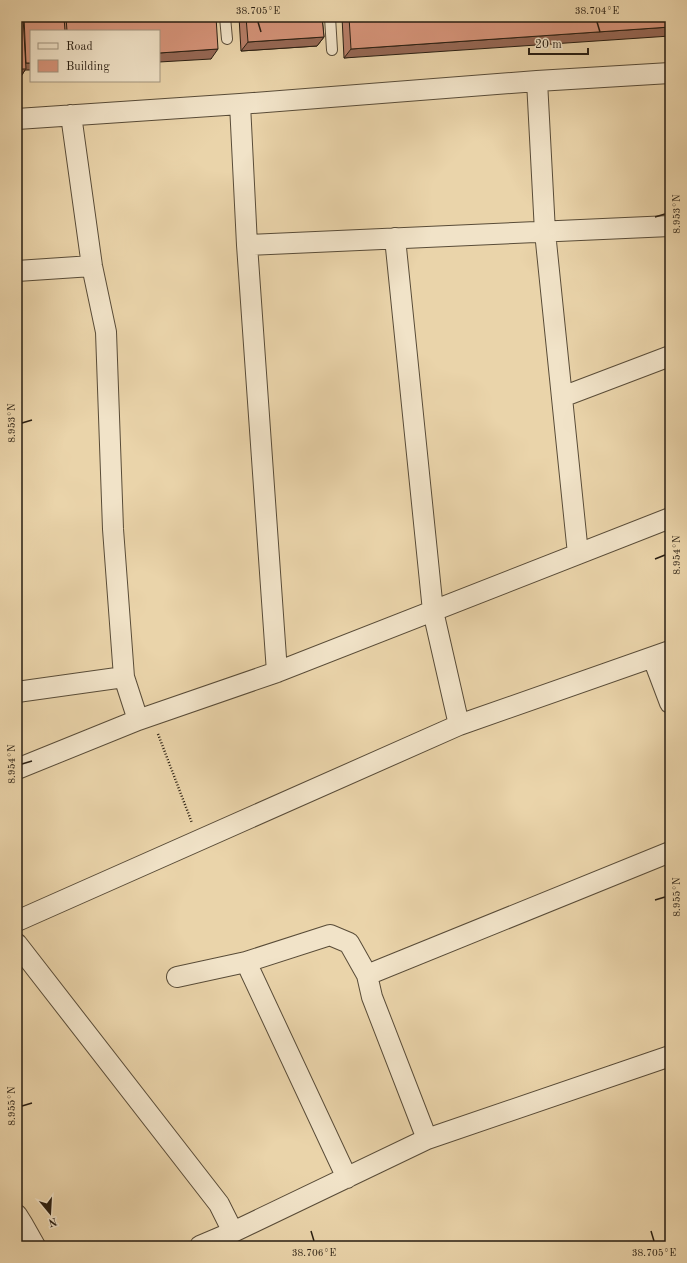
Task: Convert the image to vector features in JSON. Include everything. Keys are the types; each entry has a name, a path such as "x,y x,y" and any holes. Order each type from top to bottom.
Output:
{"street":[{"path":"17,119 240,104 537,81 670,73"},
{"path":"537,81 545,232 578,554"},
{"path":"240,104 247,245 277,672"},
{"path":"71,115 92,266 106,332 113,529 124,677 145,718"},
{"path":"247,245 670,226"},
{"path":"395,238 433,611 459,725"},
{"path":"17,271 92,266"},
{"path":"562,397 670,356"},
{"path":"17,769 145,718 277,672 670,518"},
{"path":"17,921 459,725 662,654 670,703"},
{"path":"17,692 124,677"},
{"path":"367,975 670,852"},
{"path":"177,977 246,962 330,936 349,943 367,975 372,997 427,1139"},
{"path":"17,944 219,1204 233,1232"},
{"path":"246,962 347,1178"},
{"path":"200,1246 233,1232 427,1139 670,1056"},
{"path":"17,1215 35,1246"}],"lane":[{"path":"225,17 226,39"},
{"path":"330,17 332,50"}],"path":[{"path":"145,718 199,840"}],"building":[{"path":"17,17 23,17 26,69 17,69"},
{"path":"24,17 64,17 65,30 30,30 30,63 26,63"},
{"path":"66,17 216,17 218,49 160,53 160,30 67,30"},
{"path":"246,17 322,17 324,37 248,42"},
{"path":"349,17 670,17 670,27 351,49"}]}
